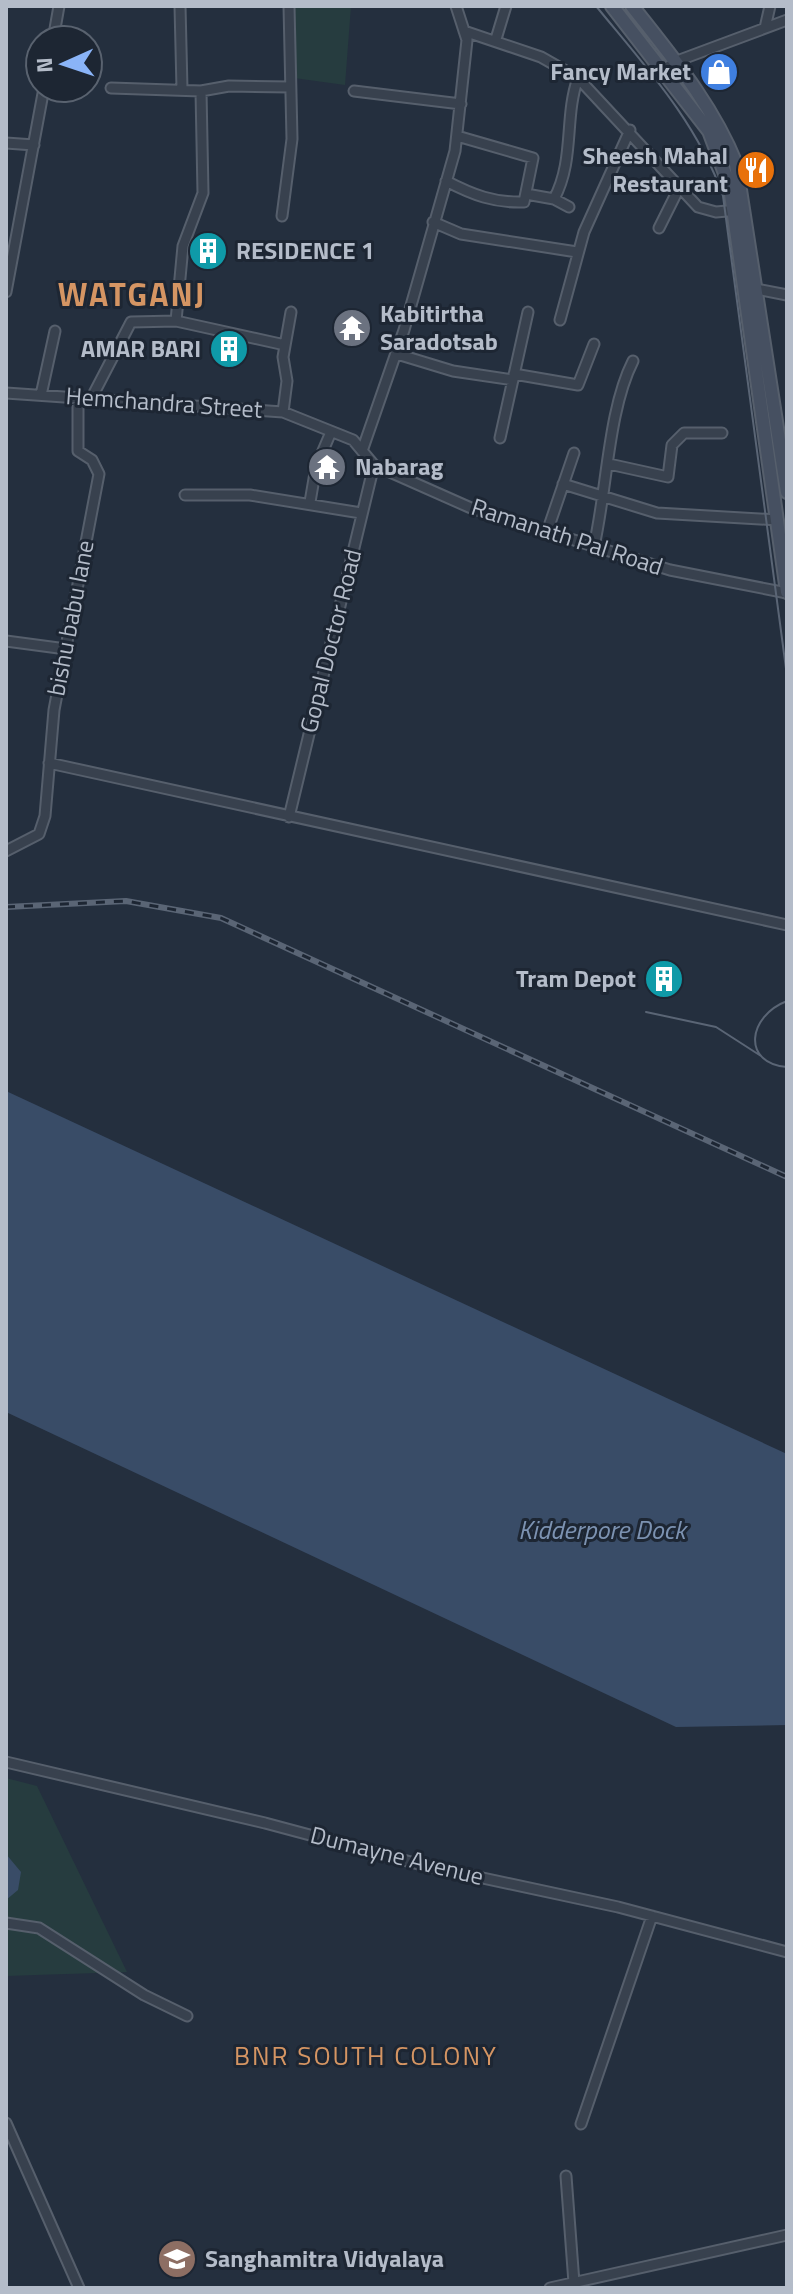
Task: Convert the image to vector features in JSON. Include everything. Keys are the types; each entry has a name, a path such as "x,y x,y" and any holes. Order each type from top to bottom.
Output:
{"main road":[{"path":"612,6 688,102 718,149 740,210"},
{"path":"632,6 698,90 732,154 751,288 787,489"},
{"path":"777,437 778,520 787,593"}],"street":[{"path":"180,6 182,89"},
{"path":"282,216 290,174 289,6"},
{"path":"361,450 397,354 457,136 467,40 456,6"},
{"path":"496,39 506,6"},
{"path":"765,28 770,6"},
{"path":"663,70 677,61 787,20"},
{"path":"464,31 496,39 541,57 578,78 630,130 698,207 716,212 740,210"},
{"path":"554,199 561,187 569,150 571,127 568,104 578,78"},
{"path":"111,88 201,91 229,86 290,87"},
{"path":"176,321 183,246 203,193 201,91"},
{"path":"354,91 461,104"},
{"path":"6,292 41,104"},
{"path":"560,320 577,252 630,130"},
{"path":"446,181 475,197 500,203 524,202 526,194 533,158 457,136"},
{"path":"6,143 34,145"},
{"path":"659,228 679,188"},
{"path":"526,194 554,199 569,207"},
{"path":"433,222 461,234 577,252"},
{"path":"751,288 787,295"},
{"path":"283,412 287,381 283,370 285,345 291,312"},
{"path":"500,438 528,312"},
{"path":"92,397 131,322 176,321 285,345"},
{"path":"41,395 55,331"},
{"path":"397,354 453,371 578,385 594,344"},
{"path":"594,546 605,500 624,380 633,361"},
{"name":"Hemchandra Street","path":"6,393 283,412 353,440 361,450"},
{"name":"bishu babu lane","path":"6,851 39,834 45,816 54,710 99,474 92,460 78,451 78,397"},
{"path":"310,502 316,467 331,432"},
{"path":"609,464 668,477 672,445 684,433 722,433"},
{"name":"Ramanath Pal Road","path":"361,450 374,465 471,508 670,570 787,593"},
{"path":"547,532 574,453"},
{"name":"Gopal Doctor Road","path":"289,817 374,465"},
{"path":"563,484 605,500 657,513 778,520"},
{"path":"185,495 250,495 310,502 361,513"},
{"path":"6,641 66,649"},
{"path":"49,763 787,925"},
{"name":"Dumayne Avenue","path":"6,1762 265,1823 422,1865 652,1916 787,1952"},
{"path":"581,2124 652,1916"},
{"path":"6,1923 39,1928 144,1995 187,2016"},
{"path":"6,2123 79,2288"},
{"path":"566,2176 574,2283"},
{"path":"550,2288 787,2235"}],"green space":[{"path":"292,6 351,6 345,85 294,78"},
{"path":"6,1778 37,1786 127,1972 6,1976"}],"water":[{"name":"Kidderpore Dock","path":"6,1091 787,1454 787,1725 676,1727 6,1412"},
{"path":"6,1854 21,1872 18,1890 6,1900"}],"tram line":[{"path":"596,6 684,119 723,196 787,676"},
{"path":"787,1001 764,1017 755,1038 762,1057 772,1064 787,1067"},
{"path":"646,1012 716,1027 761,1056"}],"railway":[{"path":"6,907 126,901 221,918 787,1177"}],"place":[{"name":"Fancy Market","path":"719,72"},
{"name":"Sheesh Mahal Restaurant","path":"756,170"},
{"name":"RESIDENCE 1","path":"208,251"},
{"name":"Kabitirtha Saradotsab","path":"352,328"},
{"name":"AMAR BARI","path":"229,349"},
{"name":"Nabarag","path":"327,467"},
{"name":"Tram Depot","path":"664,979"},
{"name":"Sanghamitra Vidyalaya","path":"177,2259"}],"district":[{"name":"WATGANJ","path":"132,295"},
{"name":"BNR SOUTH COLONY","path":"366,2056"}]}
